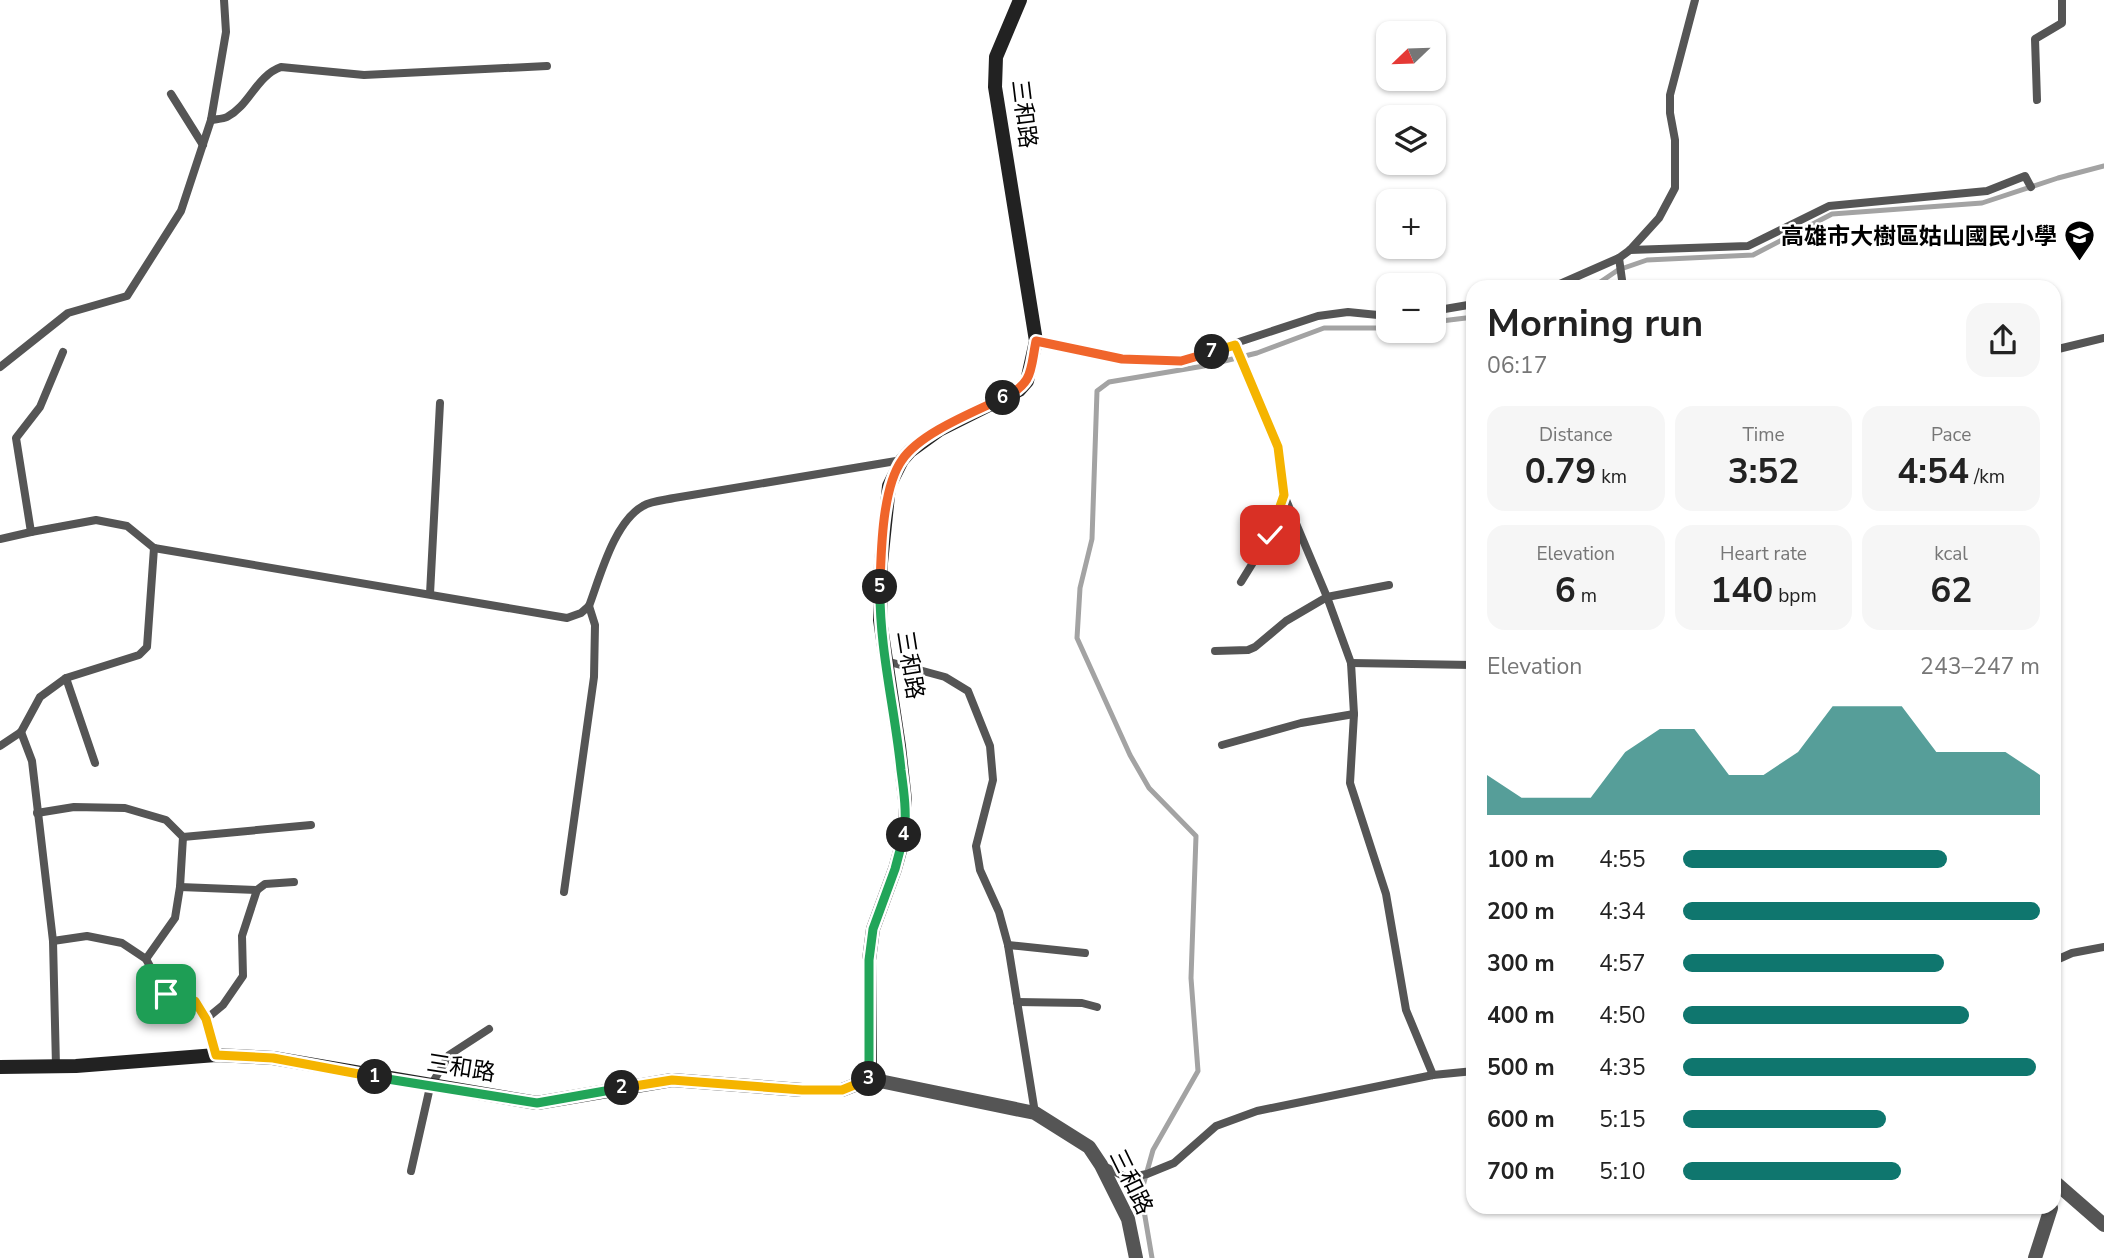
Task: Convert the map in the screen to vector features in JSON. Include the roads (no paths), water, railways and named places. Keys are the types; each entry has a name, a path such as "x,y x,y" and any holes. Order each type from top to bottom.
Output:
{"main road":[{"name":"三和路","path":"0,1067 56,1066 216,1055 273,1058 430,1087 537,1103 672,1080 802,1090 842,1090 870,1079 869,960 873,929 905,833 905,800 899,747 880,620 881,563 889,486 902,460 939,430 1019,390 1027,381 1036,341 995,87 996,58 1020,0"}],"street":[{"name":"三和路","path":"870,1079 1035,1113 1089,1147 1128,1219 1136,1258"},
{"path":"2061,1189 2104,1225"},
{"path":"2035,1258 2049,1214"}],"lane":[{"path":"0,367 68,313 127,296 181,211 211,120 226,32 223,0"},
{"path":"1569,280 1619,258 1630,250 1660,218 1675,188 1675,140 1670,95 1695,0"},
{"path":"2037,100 2035,39 2062,23 2062,0"},
{"path":"211,120 226,118 240,106 269,71 281,67 364,75 547,66"},
{"path":"171,94 203,145"},
{"path":"1630,250 1748,246 1829,206 1987,191 2025,176 2031,187"},
{"path":"1619,258 1622,280"},
{"path":"1446,309 1466,305"},
{"path":"1036,341 1122,359 1181,361 1318,316 1348,312 1376,315"},
{"path":"2061,348 2104,338"},
{"path":"1235,345 1278,447 1284,495 1351,663 1354,714 1350,783 1386,894 1406,1010 1433,1075"},
{"path":"31,532 16,438 40,407 63,352"},
{"path":"430,594 440,403"},
{"path":"0,539 96,520 127,526 154,548 567,618 581,613 589,606 616,537 643,506 674,498 902,460"},
{"path":"1241,582 1270,535 1284,495"},
{"path":"0,746 21,732 40,697 66,678 139,655 147,648 154,548"},
{"path":"1215,651 1248,650 1286,621 1326,597 1389,584"},
{"path":"564,892 594,677 595,625 589,606"},
{"path":"886,661 945,677 968,691 980,715 990,746 993,780 976,846 976,857 999,912 1008,945 1035,1113"},
{"path":"1351,663 1466,664"},
{"path":"66,678 95,763"},
{"path":"1222,745 1301,723 1354,714"},
{"path":"21,732 32,761 53,941 56,1066"},
{"path":"37,813 74,807 125,808 166,820 183,837 175,918 146,959"},
{"path":"183,837 311,825"},
{"path":"206,1019 223,1005 243,976 242,936 257,890 265,884 294,882"},
{"path":"180,887 257,890"},
{"path":"53,941 87,936 122,943 146,959 166,994 195,1001 206,1019 216,1055"},
{"path":"1008,945 1085,953"},
{"path":"2061,958 2104,947"},
{"path":"1017,1002 1082,1003 1097,1007"},
{"path":"411,1171 430,1087 449,1055 489,1029"},
{"path":"1101,1165 1127,1178 1147,1174 1174,1163 1216,1126 1257,1111 1433,1075 1466,1072"}],"waterway":[{"path":"1603,280 1618,270 1647,260 1753,255 1832,214 1982,203 2104,166"},
{"path":"1446,320 1466,318"},
{"path":"1152,1258 1141,1193 1153,1150 1198,1071 1191,978 1196,836 1149,788 1130,755 1077,638 1080,588 1092,539 1097,391 1109,382 1204,366 1257,353 1324,328 1376,328"}],"place":[{"name":"高雄市大樹區姑山國民小學","path":"2080,263"}]}
